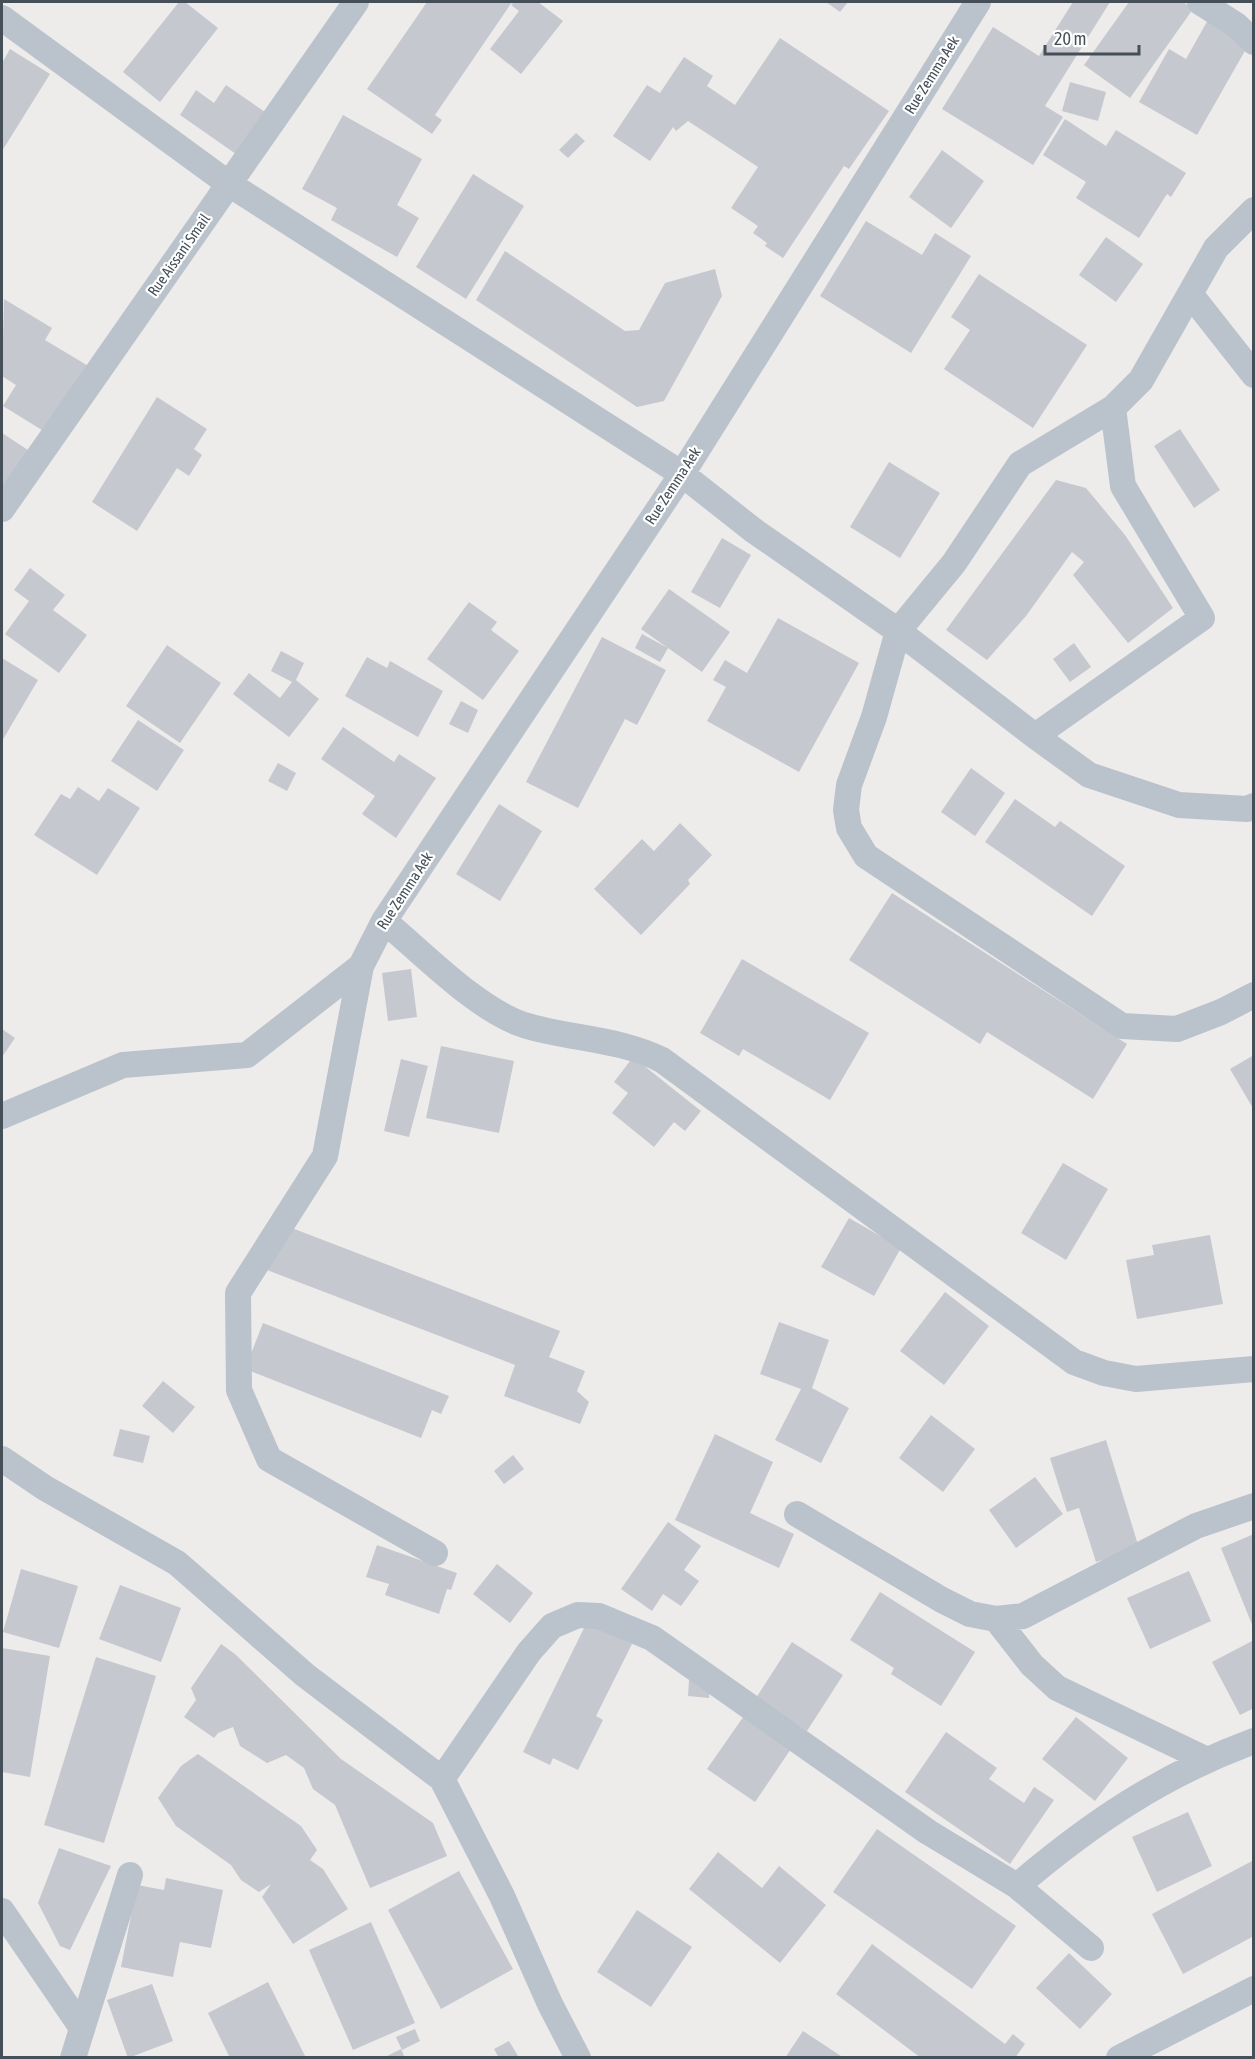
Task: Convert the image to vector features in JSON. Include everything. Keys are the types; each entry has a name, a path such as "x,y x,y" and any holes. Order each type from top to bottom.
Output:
{"street":[{"name":"Rue Aissani Smail","path":"2,509 356,2"},
{"name":"Rue Zemma Aek","path":"361,966 384,921 682,474 978,2"},
{"path":"1200,2 1236,25 1254,42"},
{"path":"2,18 229,184 682,474 753,530 898,631 1089,775 1179,805 1247,809 1254,806"},
{"path":"1254,210 1216,248 1191,296 1141,380 1113,408 1020,464 954,563 898,631 874,717 849,785 846,810 849,828 866,856 1122,1026 1177,1029 1221,1012 1254,995"},
{"path":"1191,296 1254,375"},
{"path":"1035,736 1202,618 1123,486 1113,408"},
{"path":"384,921 478,1000 499,1013 522,1024 546,1031 627,1045 662,1060 1074,1362 1104,1373 1136,1379 1254,1369"},
{"path":"2,1116 123,1065 247,1055 361,966"},
{"path":"361,966 325,1156 238,1293 239,1390 269,1459 435,1553"},
{"path":"2,1459 45,1488 177,1563 305,1675 442,1779 502,1896 550,2004 578,2058"},
{"path":"797,1514 942,1600 970,1614 996,1619 1023,1616 1196,1526 1254,1506"},
{"path":"442,1779 529,1652 552,1626 578,1615 599,1616 652,1638 928,1832 1017,1886 1091,1948"},
{"path":"996,1619 1032,1665 1057,1688 1205,1759"},
{"path":"1017,1886 1059,1851 1132,1798 1205,1759 1254,1741"},
{"path":"73,2058 130,1875"},
{"path":"2,1911 82,2028"},
{"path":"1119,2058 1254,1989"}],"building":[{"path":"179,2 185,2 218,28 160,102 123,72"},
{"path":"427,2 512,2 435,115 442,120 432,134 367,89"},
{"path":"514,2 538,2 563,21 521,74 490,49 519,11 511,5"},
{"path":"826,2 848,2 840,12"},
{"path":"1073,2 1110,2 1045,106 1063,117 1033,165 942,109 993,27 1039,56"},
{"path":"1129,2 1183,2 1193,9 1130,98 1084,65"},
{"path":"1209,18 1250,42 1197,135 1139,102 1169,49 1186,59"},
{"path":"780,38 889,111 849,169 844,166 783,258 765,246 767,243 753,233 758,226 731,208 758,167 688,121 676,131 673,127 650,161 613,136 647,85 660,93 684,57 713,76 707,86 735,105"},
{"path":"10,49 50,74 2,151 2,63"},
{"path":"1070,82 1106,92 1098,121 1062,111"},
{"path":"226,85 265,112 236,154 180,115 196,90 214,103"},
{"path":"343,115 422,159 397,205 419,218 397,257 331,220 337,208 302,189"},
{"path":"1065,119 1106,146 1116,130 1186,173 1171,197 1167,194 1139,238 1076,198 1086,182 1043,155"},
{"path":"576,133 585,141 568,158 559,150"},
{"path":"942,150 984,181 951,228 909,197"},
{"path":"473,174 524,206 466,299 416,267"},
{"path":"866,221 922,255 935,233 971,256 911,353 820,296"},
{"path":"1106,237 1143,264 1116,302 1079,275"},
{"path":"505,251 625,331 639,330 665,283 715,269 722,296 664,401 637,407 476,300"},
{"path":"979,274 1087,345 1033,428 944,369 970,330 951,317"},
{"path":"4,299 52,328 45,340 90,367 50,435 3,406 16,385 2,376"},
{"path":"157,397 207,429 194,449 202,455 189,476 177,468 137,531 92,502"},
{"path":"1180,429 1220,490 1194,508 1154,446"},
{"path":"2,433 28,450 2,494"},
{"path":"889,462 940,493 900,558 850,527"},
{"path":"1056,480 1086,488 1125,535 1173,608 1128,643 1073,575 1084,562 1072,552 1026,616 987,660 946,630"},
{"path":"722,538 751,555 720,608 691,592"},
{"path":"30,568 65,595 53,610 87,635 59,673 5,634 29,601 14,590"},
{"path":"669,589 730,632 702,672 641,629"},
{"path":"469,602 497,622 491,630 519,651 483,700 427,659"},
{"path":"778,618 859,663 799,772 707,721 726,687 713,680 725,660 747,673"},
{"path":"642,634 668,648 660,662 635,648"},
{"path":"602,637 666,670 637,725 625,719 578,808 526,782"},
{"path":"1074,643 1091,667 1070,682 1053,659"},
{"path":"167,645 221,683 180,743 126,706"},
{"path":"281,651 304,663 296,680 319,699 289,737 233,694 249,673 280,698 292,682 271,671"},
{"path":"367,657 387,668 390,661 443,691 418,737 345,696"},
{"path":"2,658 38,680 2,741"},
{"path":"461,701 478,710 468,733 449,724"},
{"path":"138,720 184,750 157,791 111,761"},
{"path":"343,727 394,762 399,754 436,778 396,838 362,814 375,796 321,759"},
{"path":"278,763 296,773 287,791 268,781"},
{"path":"971,768 1005,793 975,836 941,812"},
{"path":"78,787 99,801 108,788 140,808 97,875 34,835 61,794 70,799"},
{"path":"1015,799 1055,827 1060,821 1125,866 1092,916 985,842"},
{"path":"499,804 542,831 500,901 456,874"},
{"path":"680,823 712,855 688,880 690,884 641,935 594,889 642,839 654,851"},
{"path":"892,893 1127,1044 1093,1099 987,1032 980,1044 849,960"},
{"path":"742,959 869,1033 830,1100 743,1049 739,1056 700,1033"},
{"path":"411,969 417,1017 388,1021 382,973"},
{"path":"2,1029 15,1038 2,1057"},
{"path":"441,1046 514,1061 499,1133 426,1118"},
{"path":"1254,1055 1254,1110 1230,1069"},
{"path":"633,1057 701,1111 685,1131 674,1122 654,1147 612,1113 628,1093 614,1082"},
{"path":"401,1059 428,1066 409,1137 384,1131"},
{"path":"1063,1163 1108,1189 1066,1260 1021,1233"},
{"path":"849,1218 901,1248 874,1296 821,1267"},
{"path":"284,1225 560,1331 549,1357 585,1371 577,1391 589,1402 580,1424 504,1396 515,1365 267,1270"},
{"path":"1210,1235 1223,1304 1137,1319 1126,1260 1154,1255 1152,1245"},
{"path":"945,1292 989,1326 944,1385 900,1351"},
{"path":"779,1322 829,1340 812,1388 849,1408 821,1463 775,1440 801,1389 760,1374"},
{"path":"263,1323 449,1396 441,1414 432,1410 421,1438 245,1369"},
{"path":"163,1381 195,1407 173,1433 142,1406"},
{"path":"931,1415 975,1449 943,1492 899,1458"},
{"path":"120,1429 150,1436 143,1463 113,1456"},
{"path":"715,1434 773,1462 750,1513 794,1534 779,1568 675,1520"},
{"path":"1106,1440 1139,1548 1096,1562 1079,1508 1067,1512 1050,1458"},
{"path":"513,1455 524,1469 504,1484 494,1471"},
{"path":"1035,1477 1063,1514 1016,1548 989,1510"},
{"path":"668,1522 701,1546 684,1570 699,1581 681,1606 663,1594 652,1611 621,1589"},
{"path":"1254,1534 1254,1627 1253,1627 1221,1548"},
{"path":"377,1545 457,1573 451,1590 447,1589 439,1614 385,1595 389,1584 366,1577"},
{"path":"497,1564 533,1593 510,1623 473,1594"},
{"path":"21,1569 78,1586 59,1648 3,1632"},
{"path":"1189,1571 1211,1621 1150,1649 1127,1598"},
{"path":"120,1585 181,1608 161,1662 99,1639"},
{"path":"880,1592 975,1652 941,1706 891,1674 894,1668 850,1640"},
{"path":"587,1622 632,1644 596,1716 603,1720 578,1770 553,1758 550,1765 523,1752"},
{"path":"1254,1640 1254,1708 1240,1715 1212,1662"},
{"path":"792,1642 843,1675 807,1731 756,1698"},
{"path":"221,1644 235,1654 341,1759 433,1823 447,1856 370,1888 335,1805 313,1789 304,1768 286,1755 267,1763 240,1746 233,1727 218,1733 214,1738 184,1717 196,1700 191,1688"},
{"path":"2,1648 50,1656 30,1777 2,1772"},
{"path":"96,1657 156,1676 104,1843 44,1825"},
{"path":"689,1680 710,1681 709,1698 688,1696"},
{"path":"748,1710 795,1743 755,1802 707,1769"},
{"path":"1076,1717 1128,1758 1095,1801 1042,1759"},
{"path":"946,1732 997,1768 989,1779 1024,1803 1034,1787 1054,1800 1010,1864 905,1792"},
{"path":"198,1754 301,1826 317,1850 310,1860 323,1869 348,1909 293,1944 262,1897 271,1884 259,1892 241,1880 231,1865 176,1826 158,1798 181,1766"},
{"path":"1188,1812 1212,1866 1157,1892 1132,1837"},
{"path":"877,1829 1016,1926 972,1989 833,1892"},
{"path":"59,1848 111,1866 70,1950 60,1946 38,1903"},
{"path":"718,1852 762,1888 779,1866 826,1905 780,1963 689,1889"},
{"path":"1254,1860 1254,1936 1183,1974 1152,1914"},
{"path":"459,1871 513,1969 441,2009 388,1910"},
{"path":"166,1878 223,1890 211,1948 180,1942 173,1977 121,1967 137,1885 164,1890"},
{"path":"637,1910 692,1947 651,2007 597,1972"},
{"path":"371,1922 415,2023 353,2050 309,1950"},
{"path":"872,1944 1005,2044 1013,2034 1025,2044 1015,2058 921,2058 836,1994"},
{"path":"1069,1953 1112,1994 1080,2029 1036,1988"},
{"path":"268,1982 306,2058 230,2058 208,2013"},
{"path":"152,1984 173,2041 128,2058 107,2000"},
{"path":"415,2029 420,2041 402,2050 396,2037"},
{"path":"803,2031 844,2058 785,2058"},
{"path":"509,2041 518,2056 499,2058 494,2049"},
{"path":"401,2049 405,2058 383,2058"}]}
